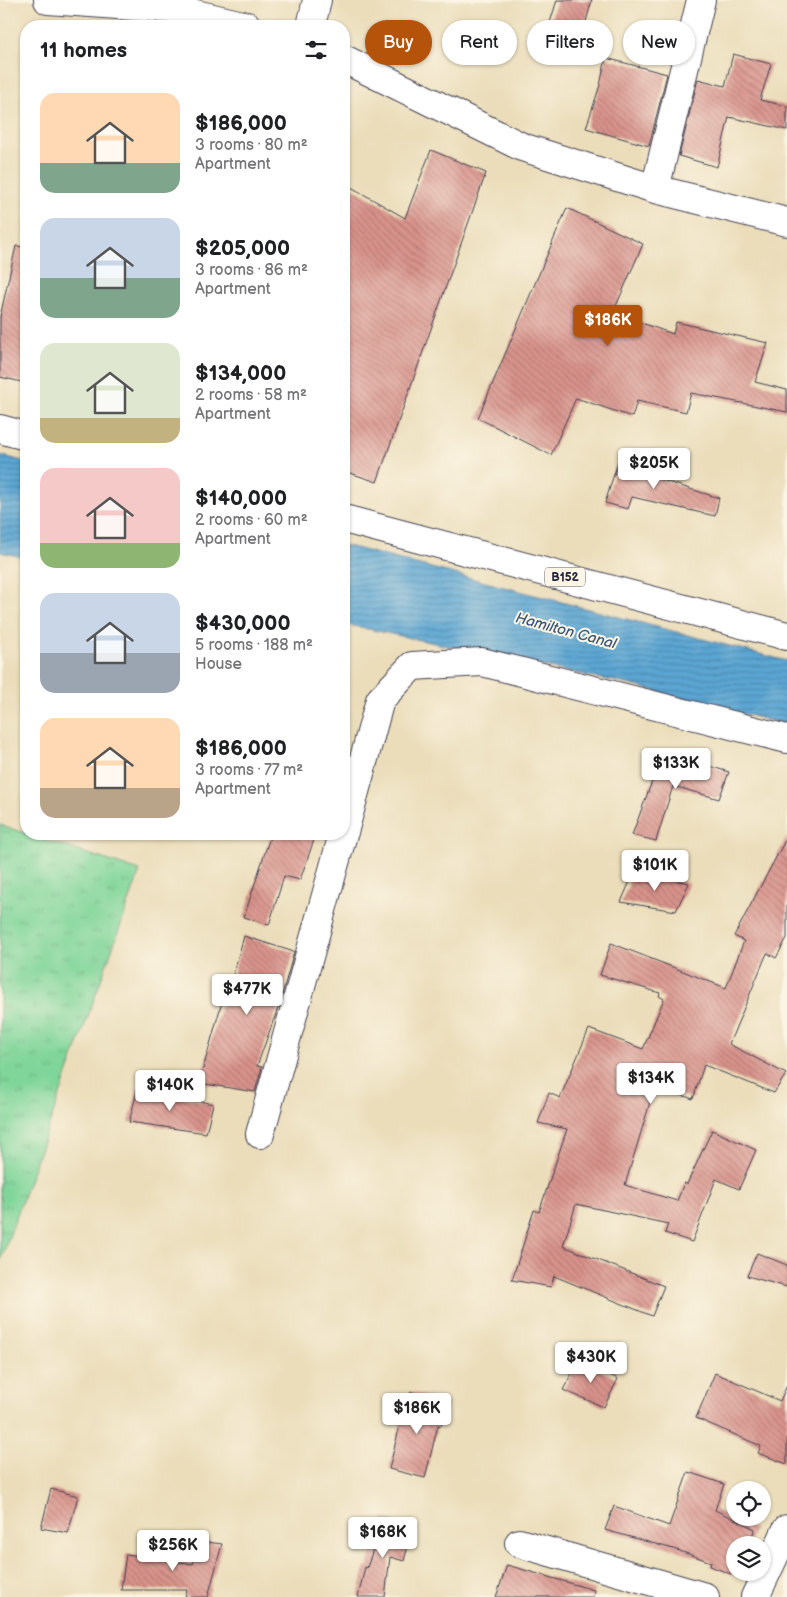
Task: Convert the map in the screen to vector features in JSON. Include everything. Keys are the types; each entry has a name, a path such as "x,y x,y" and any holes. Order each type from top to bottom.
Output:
{"street":[{"path":"48,0 174,9 221,20"},
{"path":"312,20 317,0"},
{"path":"655,189 701,0"},
{"path":"350,62 522,147 655,189 787,222"},
{"path":"0,429 20,434"},
{"name":"B152","path":"350,521 787,636"},
{"path":"350,808 380,700 412,666 482,662 787,739"},
{"path":"260,1134 341,840"},
{"path":"755,1597 787,1529"},
{"path":"519,1543 705,1597"}],"green space":[{"path":"0,825 20,832 20,840 46,840 140,871 0,1262"}],"water":[{"path":"0,455 20,460 20,557 0,552"},
{"name":"Hamilton Canal","path":"350,547 787,661 787,725 632,685 350,625"}],"building":[{"path":"557,0 592,0 586,20 551,20"},
{"path":"733,54 771,64 760,100 787,106 787,130 729,117 717,167 679,156 698,79 725,86"},
{"path":"613,60 623,62 623,65 633,65 667,74 649,146 586,128 604,65 613,65"},
{"path":"431,150 486,173 377,482 350,473 350,186 405,218"},
{"path":"567,208 643,244 613,313 673,334 676,322 768,343 755,382 787,390 787,412 691,393 686,412 637,401 632,417 576,398 551,455 478,418"},
{"path":"16,246 20,246 20,382 0,377 0,317"},
{"path":"620,455 643,462 639,473 719,498 715,516 632,497 628,509 605,503"},
{"path":"663,752 729,772 719,799 673,786 656,841 632,835"},
{"path":"787,837 787,938 776,958 767,953 729,1044 786,1074 774,1093 704,1065 693,1099 655,1086 625,1185 677,1201 684,1183 687,1184 712,1130 756,1150 739,1189 716,1179 692,1242 665,1233 668,1224 576,1204 563,1246 664,1286 652,1316 554,1276 551,1287 512,1280 534,1210 539,1212 567,1129 538,1123 549,1093 560,1098 589,1029 643,1049 664,999 659,996 660,993 600,975 611,943 726,988 744,941 734,936"},
{"path":"269,840 314,840 300,880 284,876 269,925 244,917"},
{"path":"634,872 689,883 676,911 621,902"},
{"path":"244,936 294,952 279,1005 257,1066 262,1067 255,1092 199,1083 224,995 227,996"},
{"path":"138,1088 213,1104 206,1133 129,1122"},
{"path":"757,1253 787,1265 787,1287 747,1276"},
{"path":"579,1360 618,1379 604,1407 563,1390"},
{"path":"715,1373 780,1401 787,1385 787,1464 758,1453 761,1446 696,1418"},
{"path":"411,1392 448,1403 441,1426 438,1425 425,1478 389,1469 403,1413"},
{"path":"688,1472 724,1484 715,1510 726,1515 726,1526 749,1526 755,1529 752,1536 726,1536 726,1572 710,1566 711,1562 677,1550 605,1530 614,1506 669,1526"},
{"path":"51,1489 78,1496 68,1533 41,1528"},
{"path":"383,1518 395,1521 394,1531 411,1535 404,1561 390,1557 385,1597 358,1597 365,1567 367,1568"},
{"path":"199,1541 222,1544 208,1597 185,1597 187,1590 121,1590 126,1554 193,1564"},
{"path":"507,1565 594,1590 593,1597 496,1597"}]}
